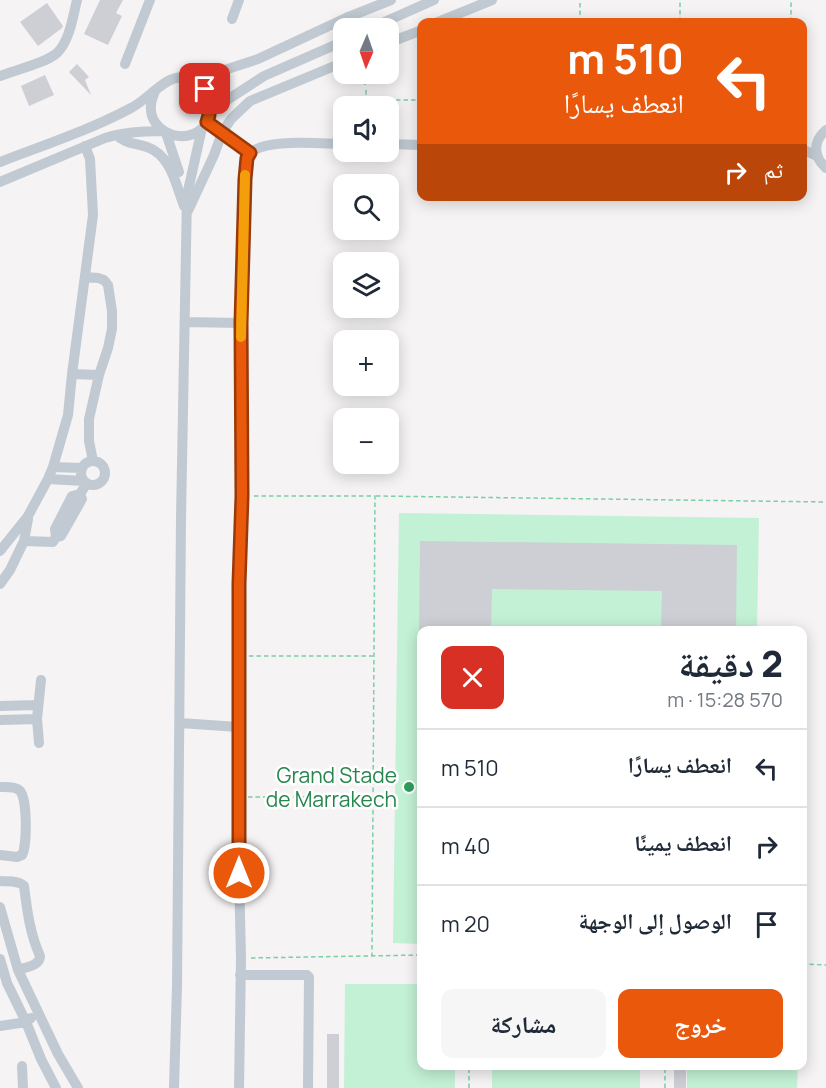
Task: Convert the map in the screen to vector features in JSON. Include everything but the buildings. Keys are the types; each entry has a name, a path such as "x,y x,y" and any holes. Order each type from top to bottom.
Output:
{"street":[{"path":"0,76 49,58 58,52 68,33 77,0"},
{"path":"125,64 150,0"},
{"path":"232,20 239,0"},
{"path":"362,12 364,0"},
{"path":"194,80 258,59 391,0"},
{"path":"394,18 434,0"},
{"path":"448,18 492,0"},
{"path":"399,39 417,32"},
{"path":"210,103 224,102 264,76 333,45"},
{"path":"186,214 222,133 231,119 250,101 333,67"},
{"path":"0,162 102,122 133,107 165,81 179,77 194,80 205,89 210,103 209,116 204,125 186,195 174,1088"},
{"path":"155,91 151,105 153,119 164,132 186,195"},
{"path":"204,125 222,133 250,153"},
{"path":"0,183 116,135 143,131 164,132 178,137 191,135 204,125"},
{"path":"826,130 819,136 816,143 817,156 826,168"},
{"path":"116,135 125,142 155,150 170,165 186,214"},
{"path":"807,146 816,143"},
{"path":"239,1088 241,958 238,656 242,496 241,323 247,158 253,149 274,144 333,144"},
{"path":"399,144 417,145"},
{"path":"0,551 28,516 48,479 68,415 93,215 90,159 85,146"},
{"path":"807,151 817,156"},
{"path":"85,278 104,280 108,285 112,311 112,329 108,348 89,419 89,441 93,461"},
{"path":"184,322 241,323"},
{"path":"72,374 99,375"},
{"path":"48,479 100,484 106,475 103,465 93,461 87,463 82,468 81,475 85,482"},
{"path":"53,467 82,468"},
{"path":"24,541 53,542 56,529 72,496 80,494 85,482"},
{"path":"0,584 10,570 24,541 28,516"},
{"path":"39,743 38,705 41,680"},
{"path":"0,706 38,705"},
{"path":"0,720 38,719"},
{"path":"180,723 238,727"},
{"path":"0,787 16,788 22,794 25,806 25,849 22,855 17,857 0,855"},
{"path":"0,881 21,883 24,886 30,926 40,956 38,963 18,970"},
{"path":"0,907 18,970 58,1054 78,1088"},
{"path":"0,959 4,983 26,1022 40,1059 56,1088"},
{"path":"240,975 307,975 309,977 308,1088"},
{"path":"0,1026 26,1022 39,1013"},
{"path":"22,1066 23,1088"}],"path":[{"path":"680,0 680,18"},
{"path":"791,0 791,18"},
{"path":"580,3 580,18"},
{"path":"366,90 366,96"},
{"path":"399,100 417,100"},
{"path":"242,496 826,502"},
{"path":"372,956 375,496"},
{"path":"238,656 374,656"},
{"path":"238,796 374,797"},
{"path":"241,958 417,955"},
{"path":"807,964 826,965"},
{"path":"469,1070 469,1088"},
{"path":"665,1070 665,1088"}],"green space":[{"name":"Grand Stade de Marrakech","path":"399,513 759,518 757,626 417,626 417,944 393,943"},
{"path":"345,984 417,984 417,1070 455,1070 455,1088 344,1088"},
{"path":"492,1070 640,1070 640,1088 492,1088"},
{"path":"687,1070 798,1070 797,1088 687,1088"}],"slow traffic":[{"path":"241,337 245,175"}],"place":[{"name":"Grand Stade de Marrakech","path":"409,787"}],"route":[{"path":"205,89 210,103 207,122 250,153 247,158 245,179 241,323 239,873"}]}
